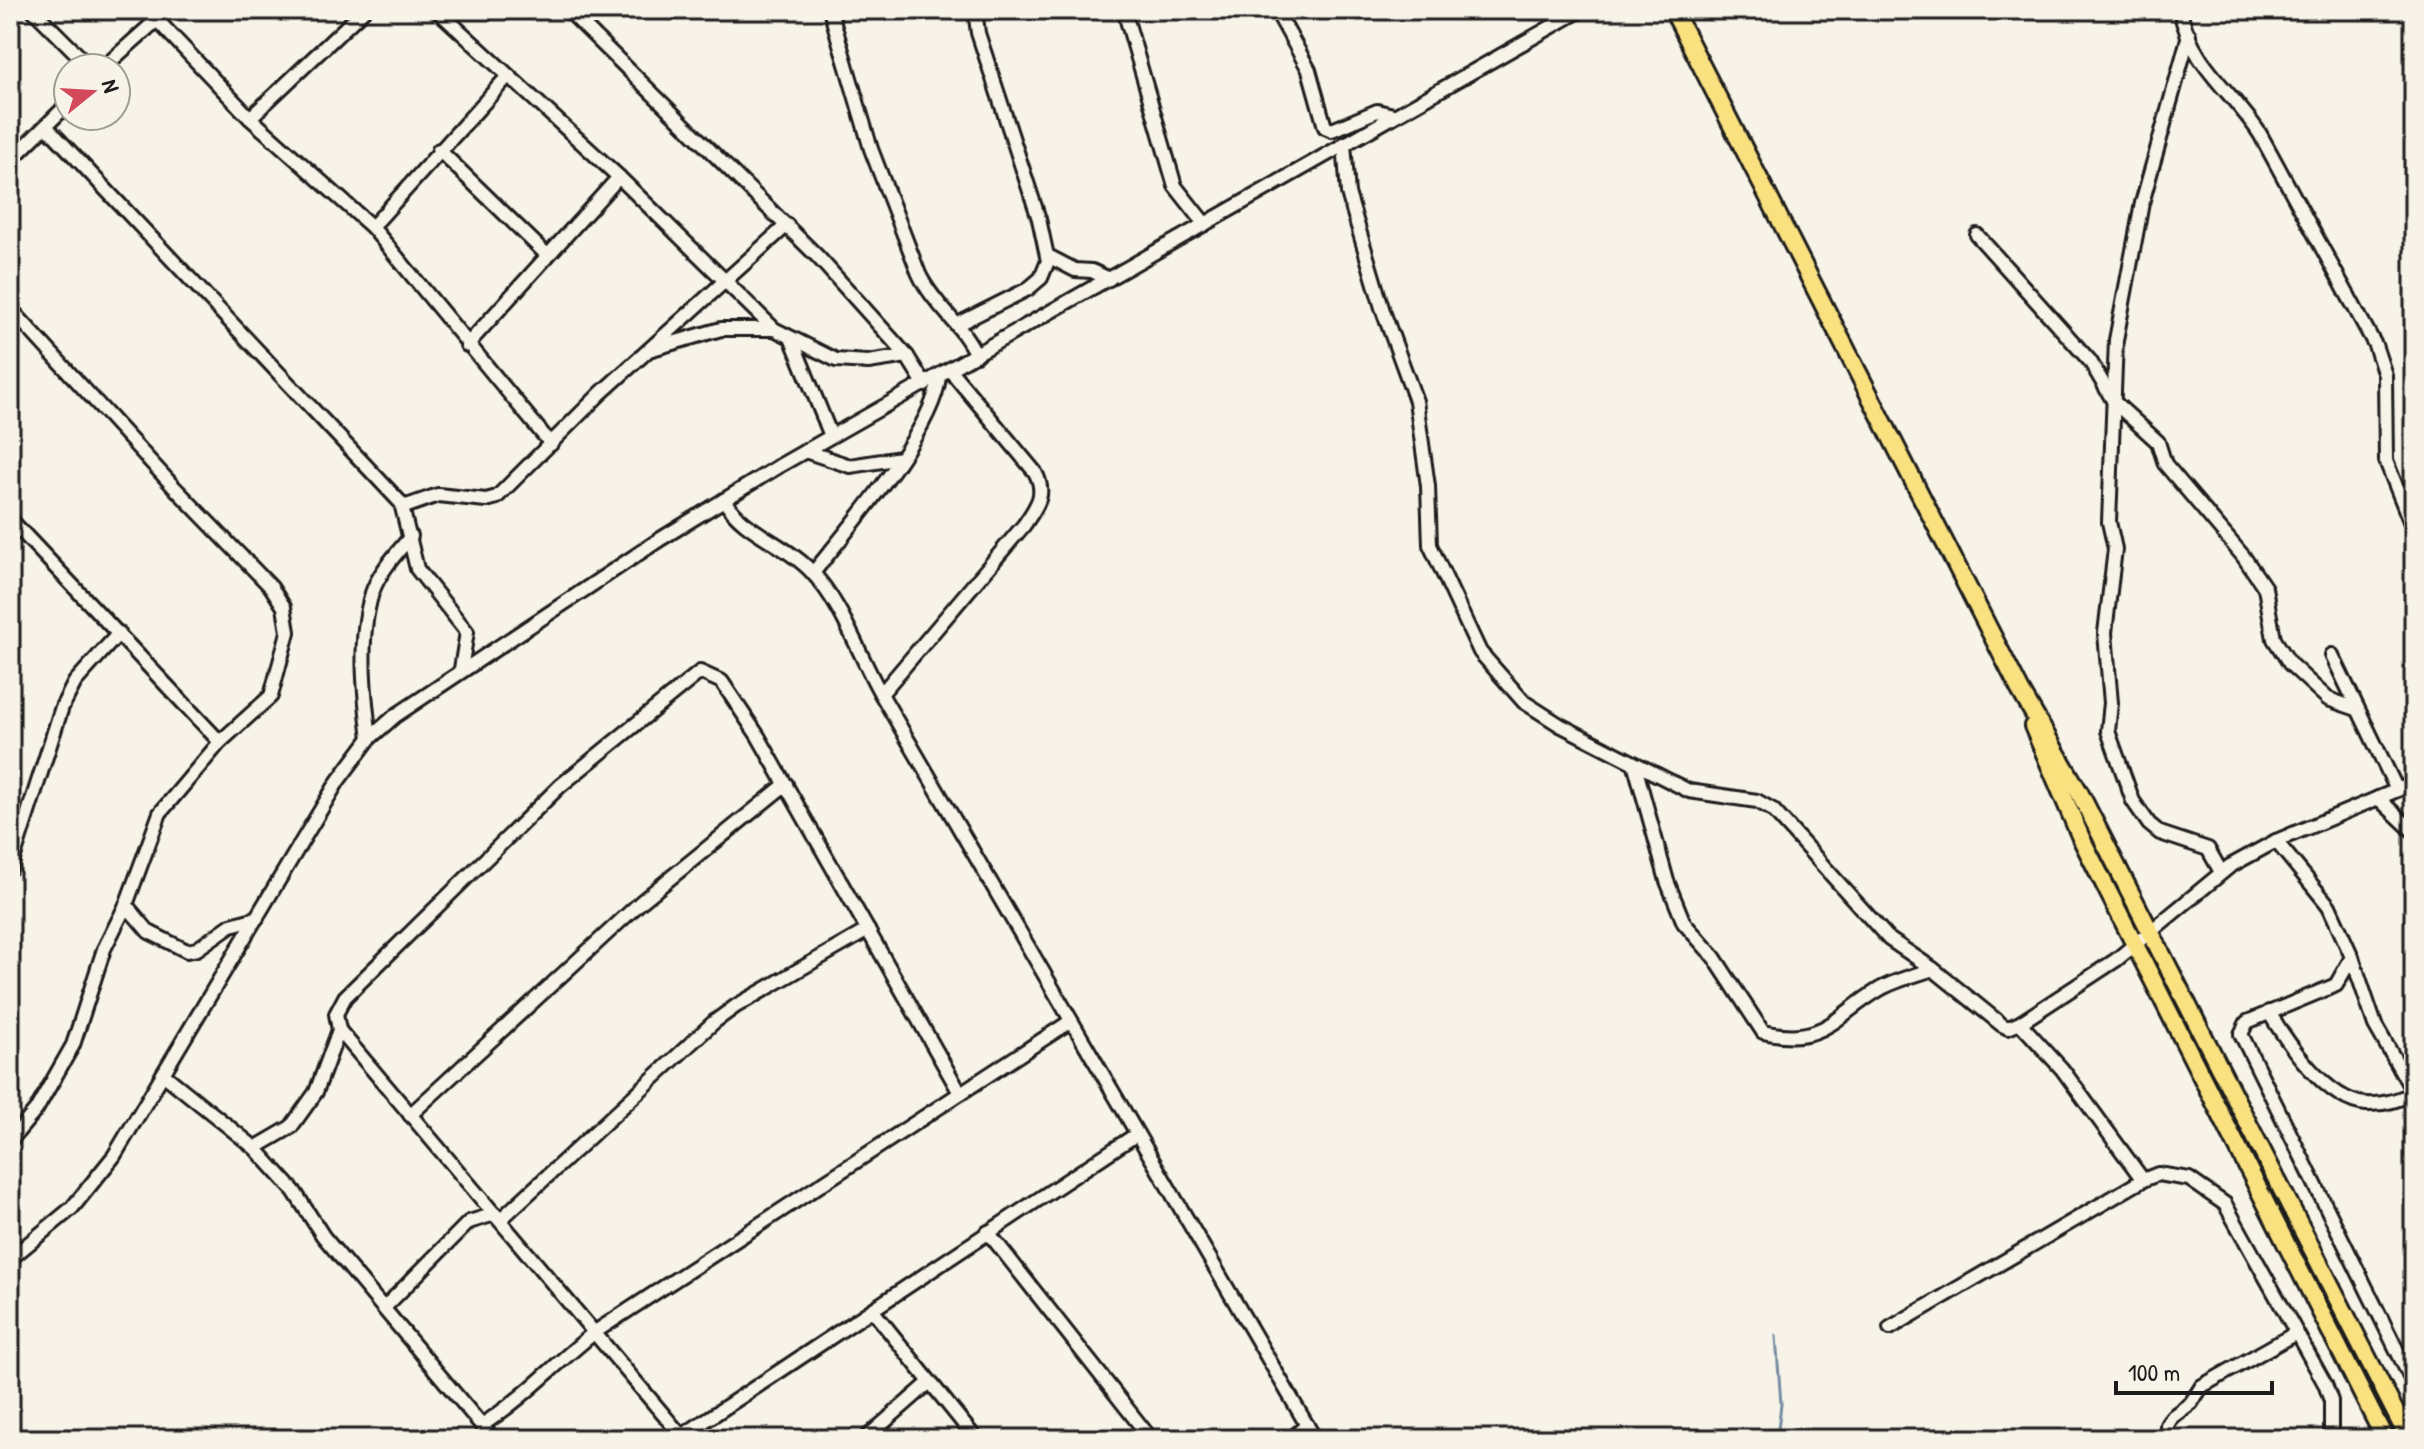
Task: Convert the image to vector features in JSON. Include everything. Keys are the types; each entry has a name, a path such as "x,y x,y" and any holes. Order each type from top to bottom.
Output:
{"main road":[{"path":"1673,10 2020,690 2079,792 2409,1439"},
{"path":"2020,690 2065,806 2385,1439"}],"street":[{"path":"33,10 75,52"},
{"path":"121,52 168,10"},
{"path":"250,118 364,10"},
{"path":"437,10 619,177 774,329 836,360 868,362 907,356"},
{"path":"568,10 787,225 907,356 925,385"},
{"path":"830,10 871,149 919,274 929,293 958,324 976,355"},
{"path":"958,324 1028,289 1045,272 1048,256 978,33 975,10"},
{"path":"1124,10 1175,186 1205,224"},
{"path":"1276,10 1309,70 1325,127 1332,130 1377,111 1393,115"},
{"path":"10,1259 49,1230 92,1186 163,1074 338,781 370,738 461,669 805,451 1581,10"},
{"path":"2180,10 2207,73 2235,99 2260,134 2375,345 2385,375 2386,461 2414,531"},
{"path":"157,20 250,118 372,227 551,444"},
{"path":"2189,35 2142,203 2116,340 2109,522 2115,549 2104,641 2111,703 2108,731 2133,801 2149,824 2160,833 2208,849 2221,872"},
{"path":"372,227 508,76"},
{"path":"10,161 52,122"},
{"path":"47,127 404,507 421,576 458,617 467,632 461,669"},
{"path":"1344,144 1348,193 1383,311 1416,401 1428,486 1430,545 1474,640 1490,666 1524,702 1635,766 1689,791 1757,801 1773,810 1889,939 1933,969 2002,1025 2008,1028 2020,1023 2116,960 2221,872 2276,841 2414,783"},
{"path":"439,150 546,254"},
{"path":"467,345 546,254 619,177"},
{"path":"404,507 438,495 491,500 648,350 727,283 787,225"},
{"path":"1977,235 2090,361 2114,402 2158,442 2165,464 2265,588 2274,639 2290,664 2328,699 2357,709"},
{"path":"1048,256 1075,270 1092,271 1109,279"},
{"path":"10,308 173,486 256,570 284,607 288,632 271,696 220,742 160,813 126,905 104,949 73,1045 36,1110 10,1141"},
{"path":"648,350 721,329 774,329"},
{"path":"792,340 831,436"},
{"path":"813,573 901,458 937,398 945,373"},
{"path":"881,694 1024,525 1041,498 1041,483 1035,472 945,373"},
{"path":"805,451 850,466 901,458"},
{"path":"724,500 743,524 778,544 813,573 832,598 881,694 1315,1439"},
{"path":"10,519 220,742"},
{"path":"370,738 364,668 372,594 385,569 411,536"},
{"path":"10,869 62,707 75,682 119,633"},
{"path":"2332,655 2397,790"},
{"path":"960,1093 786,784 722,682 700,672 560,786 356,986 336,1014 339,1030 683,1437 1137,1134"},
{"path":"1635,766 1667,881 1684,923 1714,957 1763,1032 1792,1039 1834,1024 1881,989 1933,969"},
{"path":"410,1115 641,902 786,784"},
{"path":"2378,798 2414,832"},
{"path":"2269,1012 2293,1050 2344,1097 2354,1102 2383,1104 2414,1093 2375,1025 2352,957 2329,906 2276,841"},
{"path":"126,905 149,932 187,951 197,949 231,925 257,918"},
{"path":"384,1308 469,1222 497,1217 714,1022 736,1006 868,930"},
{"path":"2352,957 2336,985 2244,1025 2242,1038 2414,1385"},
{"path":"482,1425 512,1406 548,1369 595,1332 1071,1021"},
{"path":"2020,1023 2062,1069 2143,1180"},
{"path":"255,1148 291,1127 316,1092 339,1030"},
{"path":"163,1074 255,1148 294,1191 323,1236 493,1439"},
{"path":"1890,1328 2143,1180 2158,1174 2189,1179 2225,1204 2325,1384 2331,1401 2331,1433"},
{"path":"988,1232 1151,1439"},
{"path":"873,1311 976,1439"},
{"path":"2168,1439 2167,1425 2180,1409 2191,1403 2202,1386 2296,1333"},
{"path":"865,1439 930,1382"},
{"path":"1291,1439 1307,1425"}],"waterway":[{"path":"1776,1336 1781,1404 1777,1439"}]}
